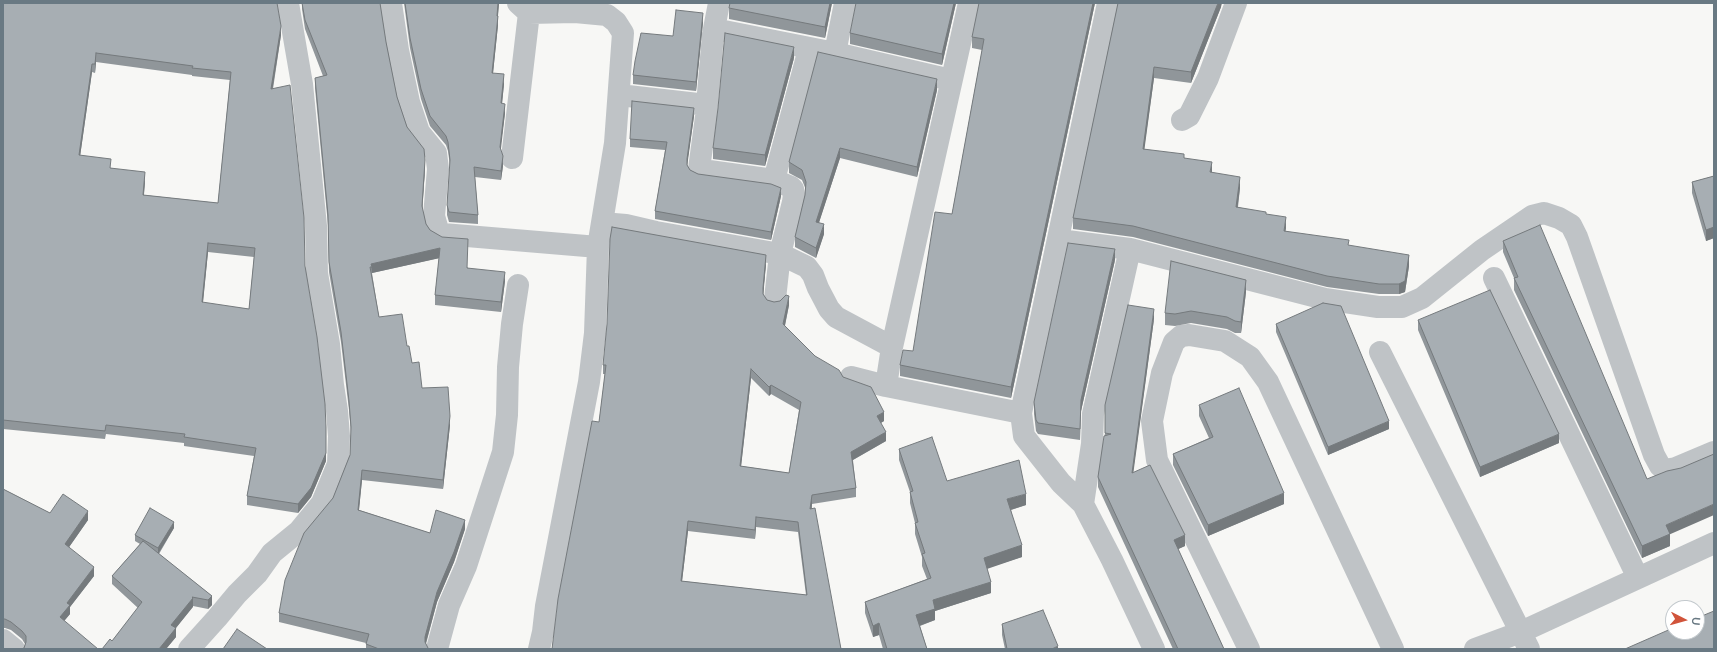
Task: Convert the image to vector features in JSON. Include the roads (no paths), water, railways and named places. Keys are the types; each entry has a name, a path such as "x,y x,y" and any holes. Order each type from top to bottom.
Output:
{"street":[{"path":"189,649 218,618 237,594 257,574 272,553 298,531 322,503 338,464 340,436 329,344 317,273 316,226 302,84 288,3"},
{"path":"391,3 398,50 409,102 419,132 436,153 438,169 434,216 438,230 443,234 598,246"},
{"path":"719,3 714,29 706,117 699,169 774,180 790,187 794,194 780,254 775,300"},
{"path":"835,54 845,3"},
{"path":"886,386 892,347 969,3"},
{"path":"1108,3 1059,240 1021,413 1024,436 1061,483 1084,504 1154,649"},
{"path":"1182,120 1189,116 1208,78 1236,3"},
{"path":"512,158 524,8 607,15 616,22 623,33 615,143 598,246 595,333 589,382 539,649"},
{"path":"714,29 951,80"},
{"path":"774,180 809,49"},
{"path":"619,95 707,105"},
{"path":"1059,240 1130,249 1325,299 1378,307 1402,307 1422,298 1482,250 1532,216 1544,213 1559,218 1571,225 1577,237 1660,466 1665,470 1676,468 1714,452"},
{"path":"602,223 626,225 656,232 780,254 807,267 813,275 829,309 836,317 892,347"},
{"path":"1084,504 1092,444 1093,414 1130,249"},
{"path":"1494,278 1638,578"},
{"path":"437,649 449,606 466,566 503,452 507,416 508,360 518,285"},
{"path":"1248,649 1157,460 1152,421 1162,373 1174,342 1181,336 1189,335 1225,341 1250,356 1268,382 1393,649"},
{"path":"1380,352 1525,641"},
{"path":"851,377 886,386 1021,413"},
{"path":"1475,649 1525,641 1638,578 1714,543"},
{"path":"3,640 14,649"}]}
